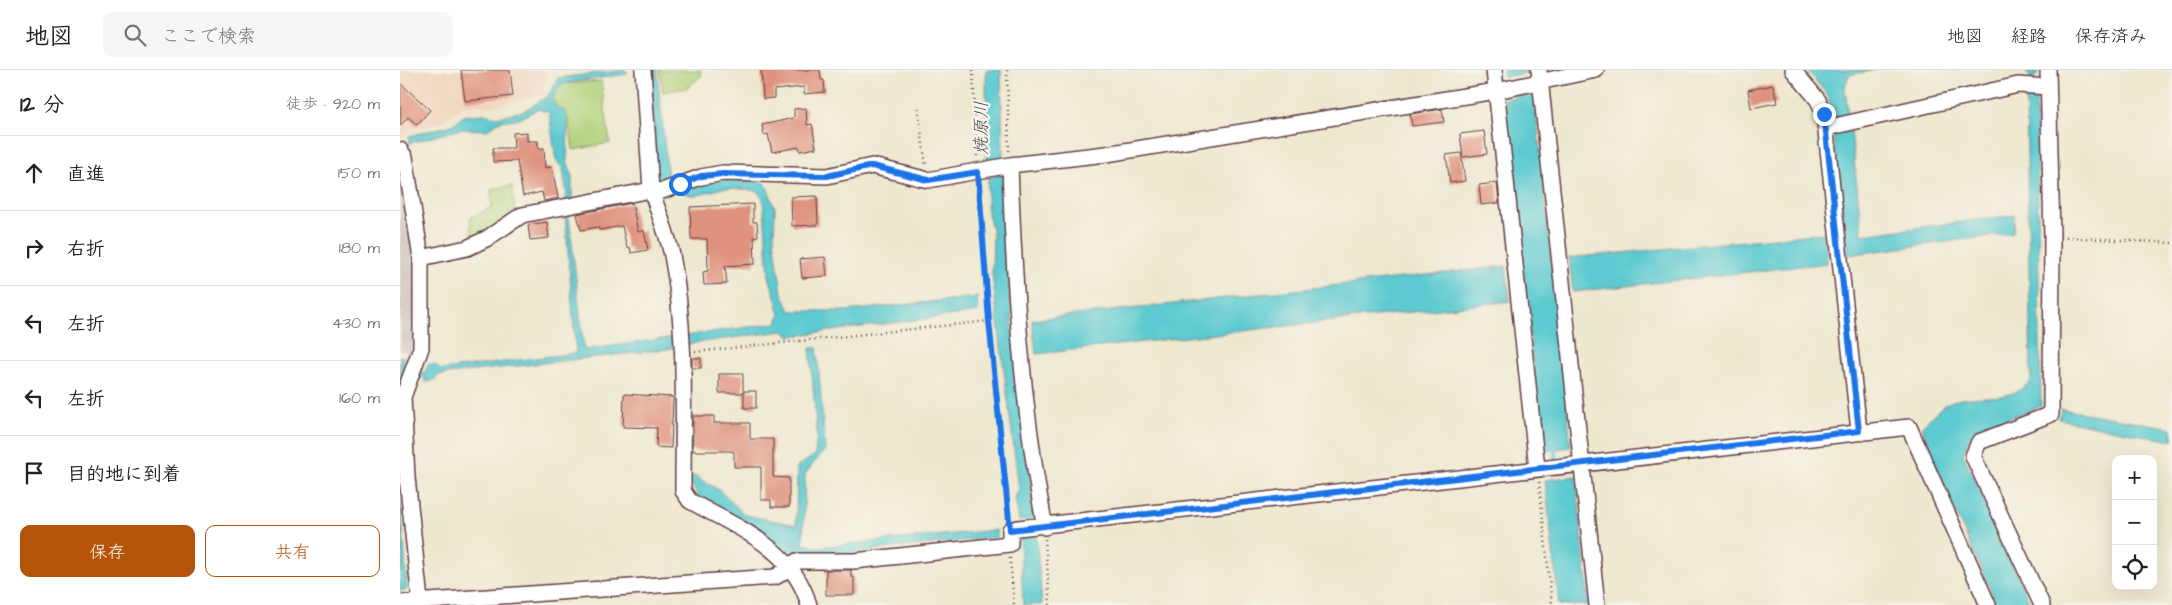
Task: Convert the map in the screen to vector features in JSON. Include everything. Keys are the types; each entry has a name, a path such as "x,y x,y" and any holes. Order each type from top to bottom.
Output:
{"street":[{"path":"642,70 656,190 672,255 682,333 683,491 690,501 759,540 781,556 800,580 809,605"},
{"path":"1494,70 1539,468"},
{"path":"421,258 467,248 486,239 522,215 656,190 701,176 723,174 827,176 872,166 928,180 1010,165 1106,154 1496,91 1540,76 1596,70"},
{"path":"1794,70 1818,100 1824,114 1836,126 1859,431"},
{"path":"2042,605 1973,456 1979,442 2051,414 2052,237 2043,87 2048,70"},
{"path":"1540,76 1580,464 1597,605"},
{"path":"1836,126 2018,86 2043,87"},
{"path":"400,150 405,157 421,258 421,348 403,397 403,477 420,601"},
{"path":"1010,165 1013,263 1032,459 1041,527"},
{"path":"400,603 775,577 784,573 798,561 854,561 1013,534 1041,527 1859,431 1909,427 1988,605"}],"path":[{"path":"973,70 989,321 1013,534 1014,605"},
{"path":"1007,70 1010,165"},
{"path":"918,108 928,180"},
{"path":"2052,237 2172,243"},
{"path":"683,351 989,321"},
{"path":"1539,468 1552,605"},
{"path":"1041,527 1050,605"}],"shaded area":[{"path":"400,70 547,70 547,74 543,95 494,106 465,105 440,123 414,129 400,139"},
{"path":"400,162 419,264 413,355 400,350"}],"green space":[{"path":"659,70 701,70 701,76 687,88 663,92"},
{"path":"601,81 610,143 573,150 567,119 555,106 552,99 560,84"},
{"path":"512,185 515,214 472,241 470,218 492,207 491,190"}],"water":[{"path":"626,70 627,74 561,84 552,98 555,106 564,111 568,120 567,161 572,174 572,199 568,209 584,350 777,323 780,314 769,276 763,197 756,191 741,189 723,188 695,196 674,191 720,181 743,180 766,184 775,208 774,239 782,293 790,311 846,311 977,297 978,312 791,336 783,331 695,343 667,349 439,375 433,381 425,382 425,377 401,379 400,381 400,356 405,358 403,370 408,373 425,372 429,364 436,365 441,370 576,353 564,202 567,195 563,168 556,161 549,112 537,109 522,118 500,121 487,130 461,129 410,143 409,136 452,125 464,116 484,114 497,117 524,111 548,96 558,78"},
{"path":"650,70 657,70 668,180 657,180"},
{"path":"986,70 1001,70 1003,162 987,166"},
{"path":"1503,70 1531,70 1532,72 1504,77"},
{"path":"1807,70 1875,70 1849,75 1845,87 1848,116 1833,119 1828,96"},
{"path":"2027,70 2037,70 2037,76 2033,77 2033,91 2036,95 2041,406 1973,431 1963,454 2031,605 1997,605 1933,461 1922,426 1940,408 1953,401 2014,393 2031,381 2026,97 2030,91 2030,76 2027,74"},
{"path":"1534,93 1571,447 1542,451 1505,99"},
{"path":"1851,131 1862,235 2015,215 2013,233 1847,255 1833,134"},
{"path":"1003,174 1004,225 1015,356 1035,519 1019,521 1015,498 1019,489 992,274 993,234 987,209 988,177"},
{"path":"1826,233 1827,263 1573,292 1569,258"},
{"path":"1506,266 1510,301 1036,354 1032,320"},
{"path":"810,348 817,348 825,450 805,474 803,544 817,547 996,530 997,537 817,556 787,551 698,496 689,479 694,476 719,490 745,515 796,525 797,467 815,455 817,437"},
{"path":"2061,409 2172,428 2172,441 2059,419"},
{"path":"1576,476 1589,605 1559,605 1545,480"},
{"path":"400,486 407,589 400,591"},
{"path":"1036,535 1042,605 1023,605 1020,536"}],"building":[{"path":"461,70 510,70 513,96 465,101"},
{"path":"761,70 820,70 821,80 824,80 825,92 804,94 804,87 774,90 774,98 763,99"},
{"path":"400,83 430,110 417,125 408,117 400,126"},
{"path":"1773,85 1777,103 1751,108 1748,90"},
{"path":"806,108 807,125 812,124 816,148 800,151 799,147 772,152 768,134 764,135 762,125 794,118 794,109"},
{"path":"1442,109 1444,122 1412,126 1410,114"},
{"path":"1484,131 1487,154 1463,157 1460,134"},
{"path":"527,132 527,141 538,141 538,149 544,148 545,168 552,167 558,198 544,201 542,192 523,196 517,161 493,162 493,148 514,148 513,133"},
{"path":"1461,153 1465,181 1450,183 1446,155"},
{"path":"1497,183 1499,203 1481,205 1479,185"},
{"path":"817,196 818,225 792,226 791,197"},
{"path":"632,203 638,232 644,230 648,250 631,253 630,247 627,248 622,226 599,230 598,227 581,230 577,214"},
{"path":"753,204 753,222 757,222 758,236 754,237 755,264 725,266 727,284 704,285 703,272 708,271 707,239 691,239 690,207"},
{"path":"547,222 549,238 530,240 528,225"},
{"path":"825,257 827,276 802,278 800,259"},
{"path":"692,358 701,358 701,368 692,368"},
{"path":"719,374 743,374 743,393 719,393"},
{"path":"744,391 756,391 756,408 744,408"},
{"path":"624,394 673,397 671,448 656,447 657,428 623,427"},
{"path":"693,416 714,416 714,423 750,423 750,439 773,439 773,477 789,478 789,507 771,507 771,500 761,500 761,467 734,467 734,452 730,451 693,451"},
{"path":"826,570 851,570 851,577 854,577 854,595 826,595"}],"waterway":[{"path":"1554,445 1556,463"}],"route":[{"path":"680,184 701,176 754,173 827,176 872,166 928,180 978,172 989,321 1010,530 1859,431 1824,114"}],"water label":[{"name":"焼原川","path":"981,128"}]}
